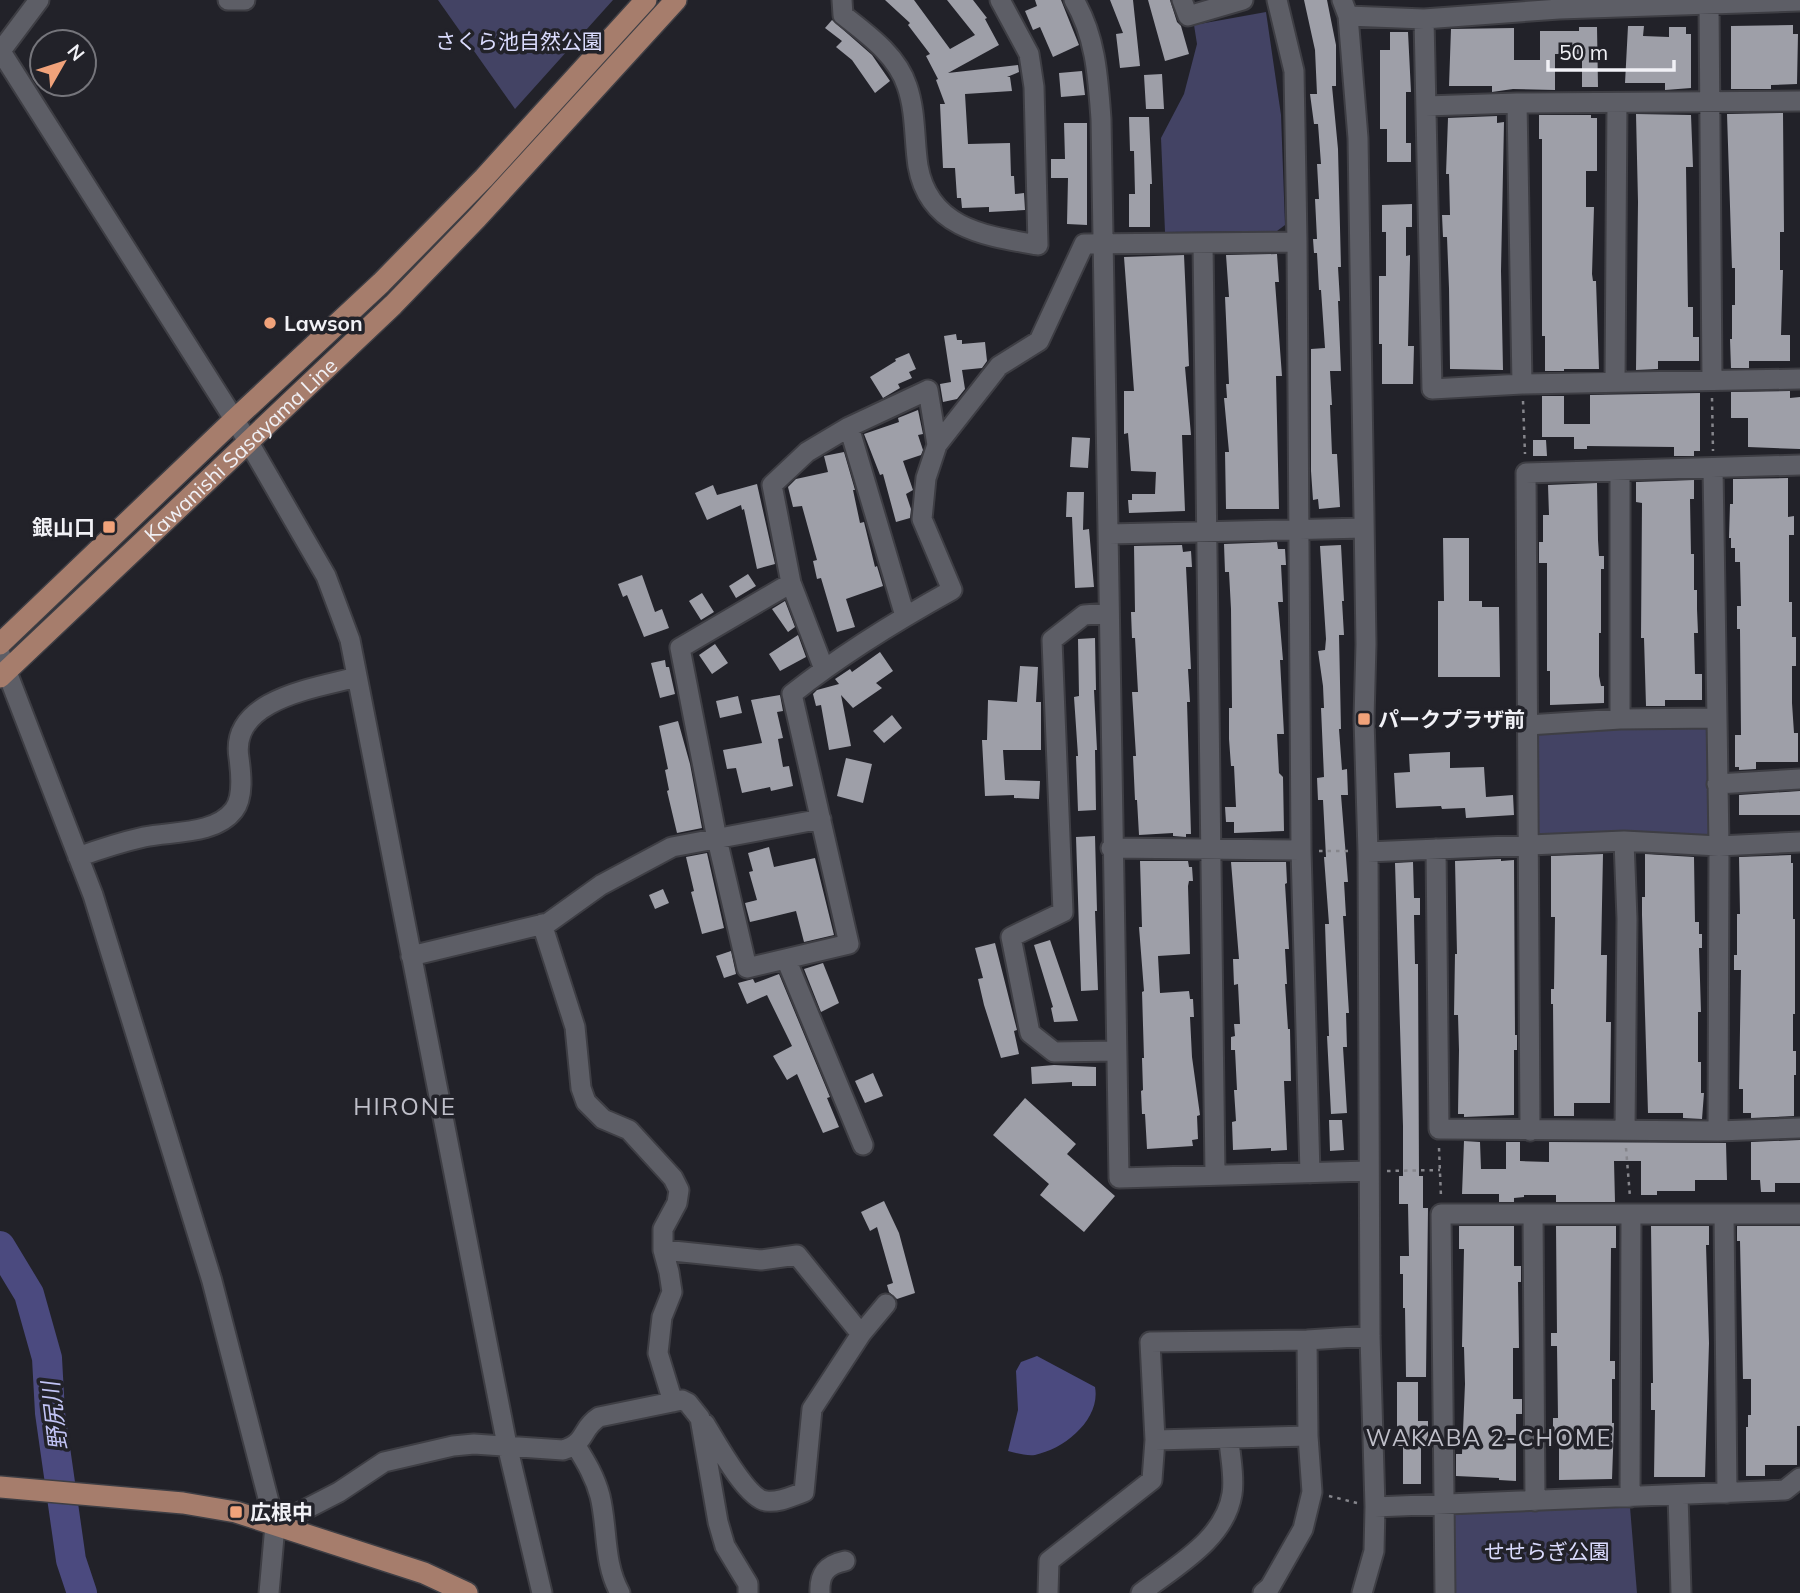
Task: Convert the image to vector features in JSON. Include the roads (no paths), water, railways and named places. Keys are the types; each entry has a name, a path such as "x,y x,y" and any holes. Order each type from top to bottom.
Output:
{"main road":[{"name":"Kawanishi Sasayama Line","path":"0,644 381,283 484,178 646,0"},
{"name":"Kawanishi Sasayama Line","path":"2,668 393,305 477,218 676,0"},
{"path":"0,1487 183,1503 236,1512 424,1573 467,1593"}],"street":[{"path":"39,0 0,51 248,441 326,576 350,640 507,1445 542,1593"},
{"path":"228,0 245,0"},
{"path":"842,0 843,15 876,41 907,84 913,110 920,176 932,202 958,225 984,236 1038,246 1034,88 1029,54 1000,0"},
{"path":"1074,0 1097,63 1101,119 1111,848 1119,1178 1369,1171"},
{"path":"1182,0 1188,16 1243,0"},
{"path":"1277,0 1294,71 1301,850 1310,1173"},
{"path":"1362,1593 1374,1551 1375,1507 1370,1336 1368,852 1364,719 1358,138 1345,8 1424,19 1559,4 1709,5 1800,1"},
{"path":"1709,5 1712,380"},
{"path":"1424,19 1432,389 1522,384 1800,379"},
{"path":"1426,106 1800,101"},
{"path":"1517,103 1522,384"},
{"path":"1615,383 1617,103"},
{"path":"791,583 680,648 717,839 747,968 849,944 792,694 824,669 905,616 952,590 922,519 926,478 937,445 999,366 1039,341 1084,244 1297,242"},
{"path":"1203,244 1215,1175"},
{"path":"824,669 791,583 772,485 807,452 849,427 928,390 937,445"},
{"path":"849,427 905,616"},
{"path":"1530,1130 1526,473 1800,466"},
{"path":"1713,468 1719,846 1718,1130"},
{"path":"1620,471 1620,719"},
{"path":"1108,534 1364,528"},
{"path":"1109,613 1084,615 1052,640 1063,912 1011,937 1030,1033 1054,1052 1116,1051"},
{"path":"2,668 93,895 212,1281 275,1525 269,1593"},
{"path":"78,857 148,836 188,832 216,823 234,811 240,796 240,763 236,744 243,729 257,712 275,699 357,677"},
{"path":"1528,725 1620,719 1716,719"},
{"path":"1717,784 1800,779"},
{"path":"411,956 548,923 601,885 672,848 821,819"},
{"path":"1368,852 1624,841 1719,846 1800,842"},
{"path":"1624,841 1627,919 1625,1130"},
{"path":"1111,848 1301,850"},
{"path":"1436,849 1439,1129 1800,1128"},
{"path":"542,924 575,1027 581,1088 586,1102 603,1119 629,1130 673,1178 679,1190 677,1203 663,1229 663,1250 672,1292 662,1317 657,1353 673,1402"},
{"path":"786,959 863,1145"},
{"path":"1445,1593 1441,1214 1800,1214"},
{"path":"1533,1214 1535,1501"},
{"path":"1630,1497 1631,1214"},
{"path":"1724,1214 1727,1493"},
{"path":"663,1250 761,1260 797,1255 861,1334"},
{"path":"275,1525 339,1492 384,1462 453,1446 507,1445 563,1450 576,1446 591,1422 599,1417 682,1401 688,1403 700,1418 747,1488 762,1501 776,1502 804,1492 812,1409 861,1334 886,1304"},
{"path":"1048,1593 1049,1561 1152,1480 1155,1440 1150,1342 1307,1340 1370,1336"},
{"path":"1263,1593 1270,1587 1303,1529 1312,1492 1308,1436 1307,1340"},
{"path":"700,1418 718,1522 726,1546 748,1584 748,1593"},
{"path":"1155,1440 1308,1436"},
{"path":"1141,1593 1212,1538 1224,1518 1233,1492 1229,1439"},
{"path":"576,1446 591,1470 600,1497 607,1560 620,1593"},
{"path":"1375,1507 1785,1490 1800,1478"},
{"path":"1678,1495 1681,1593"},
{"path":"820,1593 819,1581 826,1569 845,1561"}],"waterway":[{"name":"野尻川","path":"0,1246 29,1294 47,1358 50,1413 71,1560 82,1593"}],"place":[{"name":"Lawson","path":"270,323"},
{"name":"銀山口","path":"109,527"},
{"name":"パークプラザ前","path":"1364,719"},
{"name":"広根中","path":"236,1512"}],"district":[{"name":"HIRONE","path":"405,1106"},
{"name":"WAKABA 2-CHOME","path":"1489,1437"}],"park label":[{"name":"さくら池自然公園","path":"519,41"},
{"name":"せせらぎ公園","path":"1547,1551"}]}
